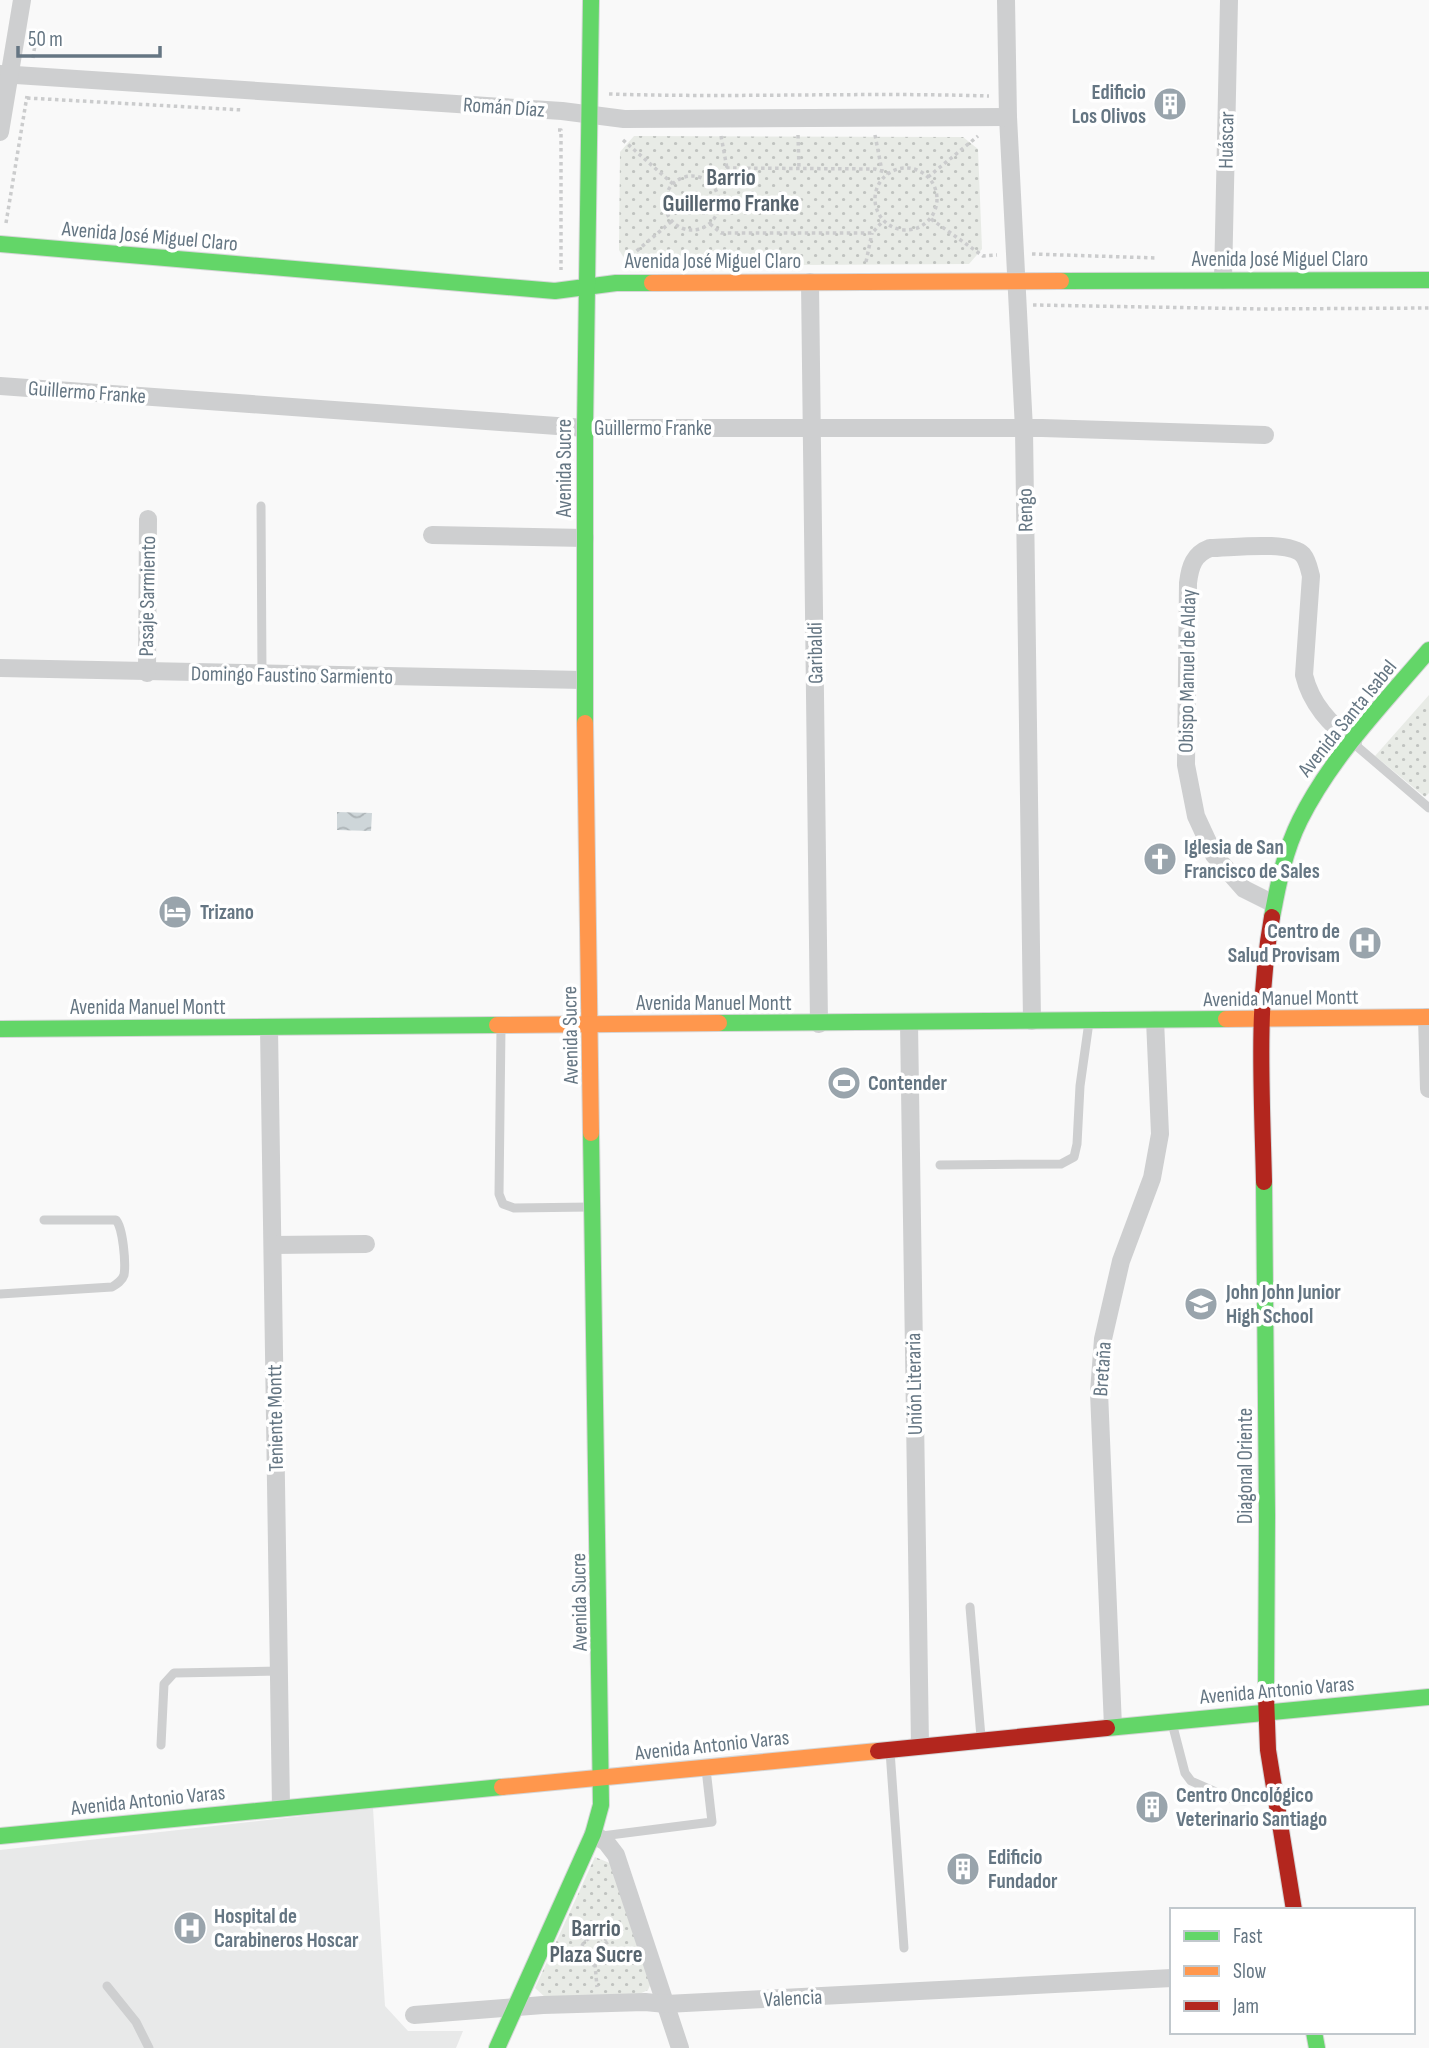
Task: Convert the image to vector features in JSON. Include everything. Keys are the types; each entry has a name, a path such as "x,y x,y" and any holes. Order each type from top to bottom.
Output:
{"main road":[{"name":"Avenida Sucre","path":"497,2048 596,1835 602,1777 584,680 590,0"},
{"name":"Avenida José Miguel Claro","path":"1,244 561,291 616,283 1429,280"},
{"name":"Avenida Santa Isabel","path":"1263,1019 1273,904 1289,848 1311,798 1327,773 1429,650"},
{"name":"Avenida Manuel Montt","path":"0,1029 1428,1017"},
{"name":"Diagonal Oriente","path":"1263,1019 1266,1712 1268,1750 1294,1908"},
{"name":"Avenida Antonio Varas","path":"0,1836 1429,1697"}],"street":[{"path":"0,132 5,75 22,0"},
{"name":"Rengo","path":"1006,0 1004,111 1020,254 1018,280 1024,429 1031,1021"},
{"name":"Huáscar","path":"1223,280 1229,0"},
{"name":"Román Díaz","path":"5,75 590,114 624,119 872,118 1004,111"},
{"name":"Garibaldi","path":"810,282 819,1024"},
{"name":"Guillermo Franke","path":"0,386 585,428 1024,429 1265,435"},
{"name":"Pasaje Sarmiento","path":"146,673 148,519"},
{"path":"432,536 585,538"},
{"name":"Obispo Manuel de Alday","path":"1273,904 1244,889 1214,855 1196,816 1186,765 1188,583 1190,569 1200,551 1210,548 1286,547 1303,555 1311,576 1304,675 1307,687 1313,702 1336,729 1353,742"},
{"name":"Domingo Faustino Sarmiento","path":"0,668 584,680"},
{"path":"1428,1017 1429,1089"},
{"name":"Bretaña","path":"1113,1727 1099,1392 1103,1339 1121,1261 1152,1178 1160,1134 1156,1020"},
{"name":"Unión Literaria","path":"909,1023 920,1746"},
{"name":"Teniente Montt","path":"269,1028 281,1808"},
{"path":"273,1245 366,1244"},
{"path":"596,1835 606,1842 615,1855 680,2048"},
{"name":"Valencia","path":"414,2015 1170,1978"}],"lane":[{"path":"261,506 262,675"},
{"path":"1353,742 1429,808"},
{"path":"940,1165 1061,1164 1074,1157 1089,1021"},
{"path":"501,1025 499,1194 503,1204 514,1208 593,1207"},
{"path":"0,1294 112,1287 124,1276 122,1227 116,1220 44,1220"},
{"path":"970,1607 981,1740"},
{"path":"161,1745 164,1684 174,1673 279,1671"},
{"path":"1171,1721 1185,1773 1191,1781 1232,1799 1244,1801 1276,1796"},
{"path":"890,1749 904,1948"},
{"path":"596,1835 712,1822 706,1767"},
{"path":"107,1986 136,2022 149,2048"}],"path":[{"path":"1,244 36,36"},
{"path":"590,93 912,93 995,96 1004,111 928,177"},
{"path":"27,98 245,110"},
{"path":"872,118 882,171"},
{"path":"797,119 799,168"},
{"path":"718,120 727,168"},
{"path":"548,129 561,130 561,291"},
{"path":"623,140 673,184"},
{"path":"711,183 727,168 875,169 888,173"},
{"path":"909,168 928,177 937,193 936,211 931,219 913,230 892,227 883,221 877,212 875,201 881,181 888,173 909,168"},
{"path":"686,176 695,176 711,183 717,190 719,208 710,224 694,230 685,229 672,221 665,202 673,184 686,176"},
{"path":"931,219 983,256 1020,254 1159,258"},
{"path":"616,283 619,267 672,221"},
{"path":"862,282 872,233 883,221"},
{"path":"710,224 721,233 872,233"},
{"path":"1028,305 1263,309 1429,308"},
{"path":"604,1940 629,1926"},
{"path":"566,1927 586,1941"},
{"path":"593,1937 604,1940 608,1946 608,1955 603,1962 587,1962 582,1955 582,1946 586,1941 593,1937"},
{"path":"595,1964 597,1991"}],"shaded area":[{"path":"634,136 963,137 978,149 982,249 969,264 629,266 619,250 620,152"},
{"path":"1429,695 1429,793 1425,797 1375,756"},
{"name":"Hospital de Carabineros Hoscar","path":"373,1808 385,2006 408,2031 463,2031 456,2048 0,2048 0,1850"},
{"path":"595,1857 612,1864 652,1981 648,1990 635,1996 545,1997 535,1988"}],"water":[{"path":"337,812 372,813 371,831 337,830"}],"traffic: fast":[{"path":"585,723 585,428 591,0"},
{"path":"0,244 555,291 616,283 652,283"},
{"path":"1061,281 1429,280"},
{"path":"1272,917 1290,843 1313,797 1359,731 1429,650"},
{"path":"719,1023 1226,1019"},
{"path":"0,1029 497,1025"},
{"path":"497,2048 593,1834 601,1805 591,1133"},
{"path":"1264,1182 1266,1696"},
{"path":"1107,1728 1429,1697"},
{"path":"0,1836 502,1787"},
{"path":"1314,2034 1317,2048"}],"traffic: slow":[{"path":"652,283 1061,281"},
{"path":"585,723 591,1133"},
{"path":"1226,1019 1429,1017"},
{"path":"497,1025 719,1023"},
{"path":"502,1787 878,1751"}],"traffic: jam":[{"path":"1264,1182 1262,1016 1272,917"},
{"path":"1266,1696 1268,1750 1294,1908"},
{"path":"878,1751 1107,1728"}],"place":[{"name":"Edificio Los Olivos","path":"1170,104"},
{"name":"Iglesia de San Francisco de Sales","path":"1160,859"},
{"name":"Trizano","path":"175,912"},
{"name":"Centro de Salud Provisam","path":"1365,943"},
{"name":"Contender","path":"844,1083"},
{"name":"John John Junior High School","path":"1201,1304"},
{"name":"Centro Oncológico Veterinario Santiago","path":"1152,1807"},
{"name":"Edificio Fundador","path":"963,1869"},
{"name":"Hospital de Carabineros Hoscar","path":"190,1928"}],"district":[{"name":"Barrio Guillermo Franke","path":"731,190"},
{"name":"Barrio Plaza Sucre","path":"596,1941"}]}
